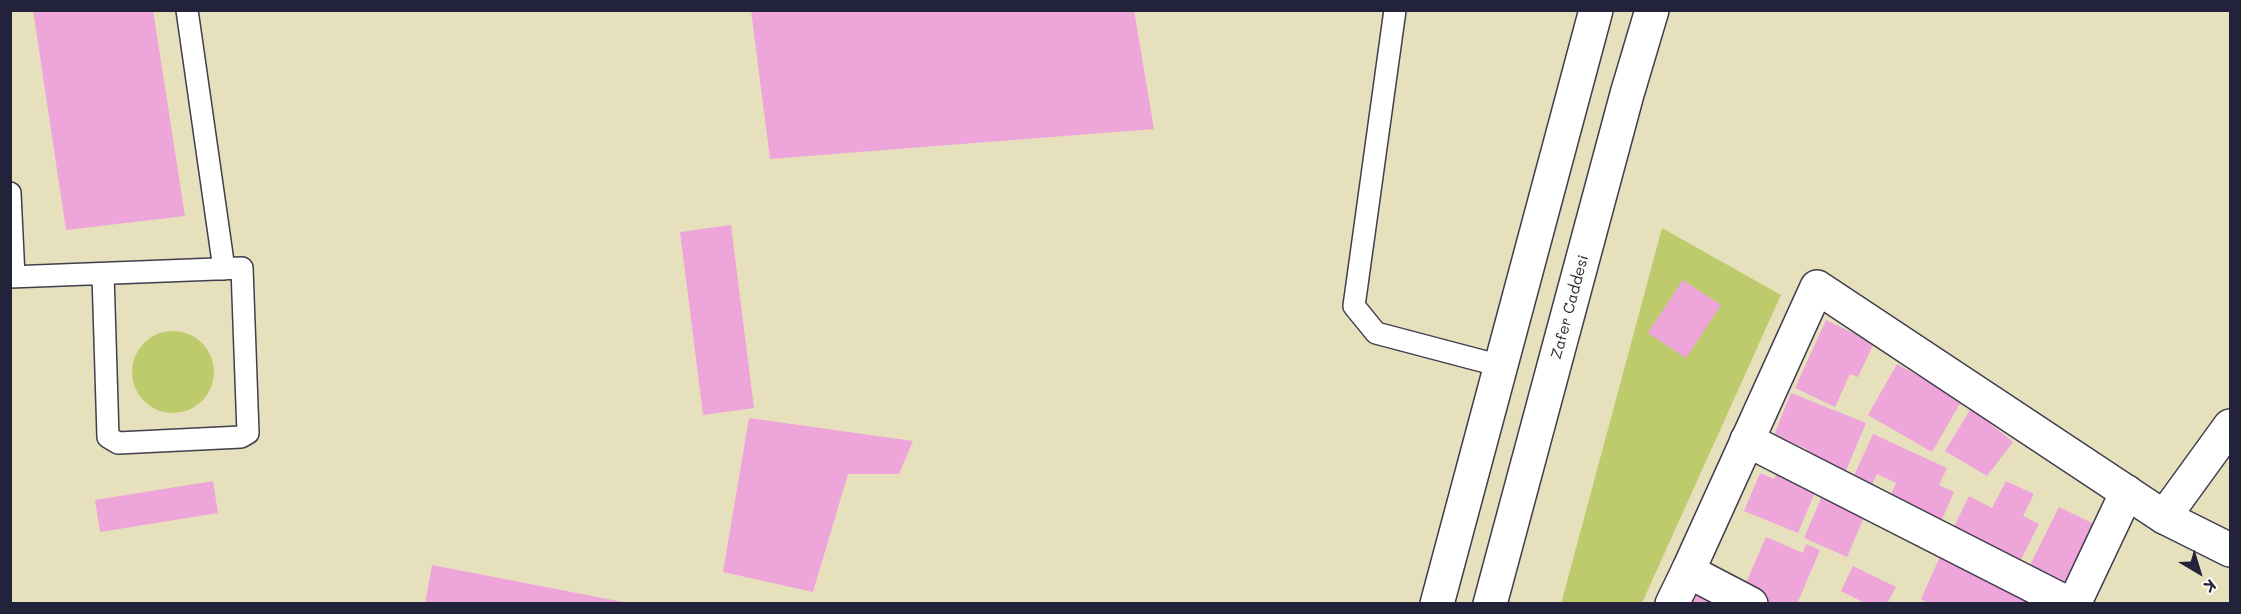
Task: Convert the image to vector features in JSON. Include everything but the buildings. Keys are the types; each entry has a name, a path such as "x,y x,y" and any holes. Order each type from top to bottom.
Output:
{"street":[{"path":"1437,603 1596,10"},
{"name":"Zafer Caddesi","path":"1490,603 1627,94 1652,10"},
{"path":"1672,603 1817,287 2164,517 2230,550"},
{"path":"2164,517 2230,426"},
{"path":"1747,440 2069,603"},
{"path":"2074,603 2127,492"},
{"path":"1688,571 1750,603"}],"lane":[{"path":"187,10 224,269"},
{"path":"1395,10 1354,306 1376,333 1501,366"},
{"path":"10,194 12,277 242,268 248,433 241,437 118,443 108,437 103,274"}],"green space":[{"path":"1662,228 1781,295 1642,603 1561,604"},
{"path":"173,331 189,334 202,343 211,356 214,372 211,388 202,401 189,410 173,413 157,410 144,401 135,388 132,372 135,356 144,343 157,334"}]}
